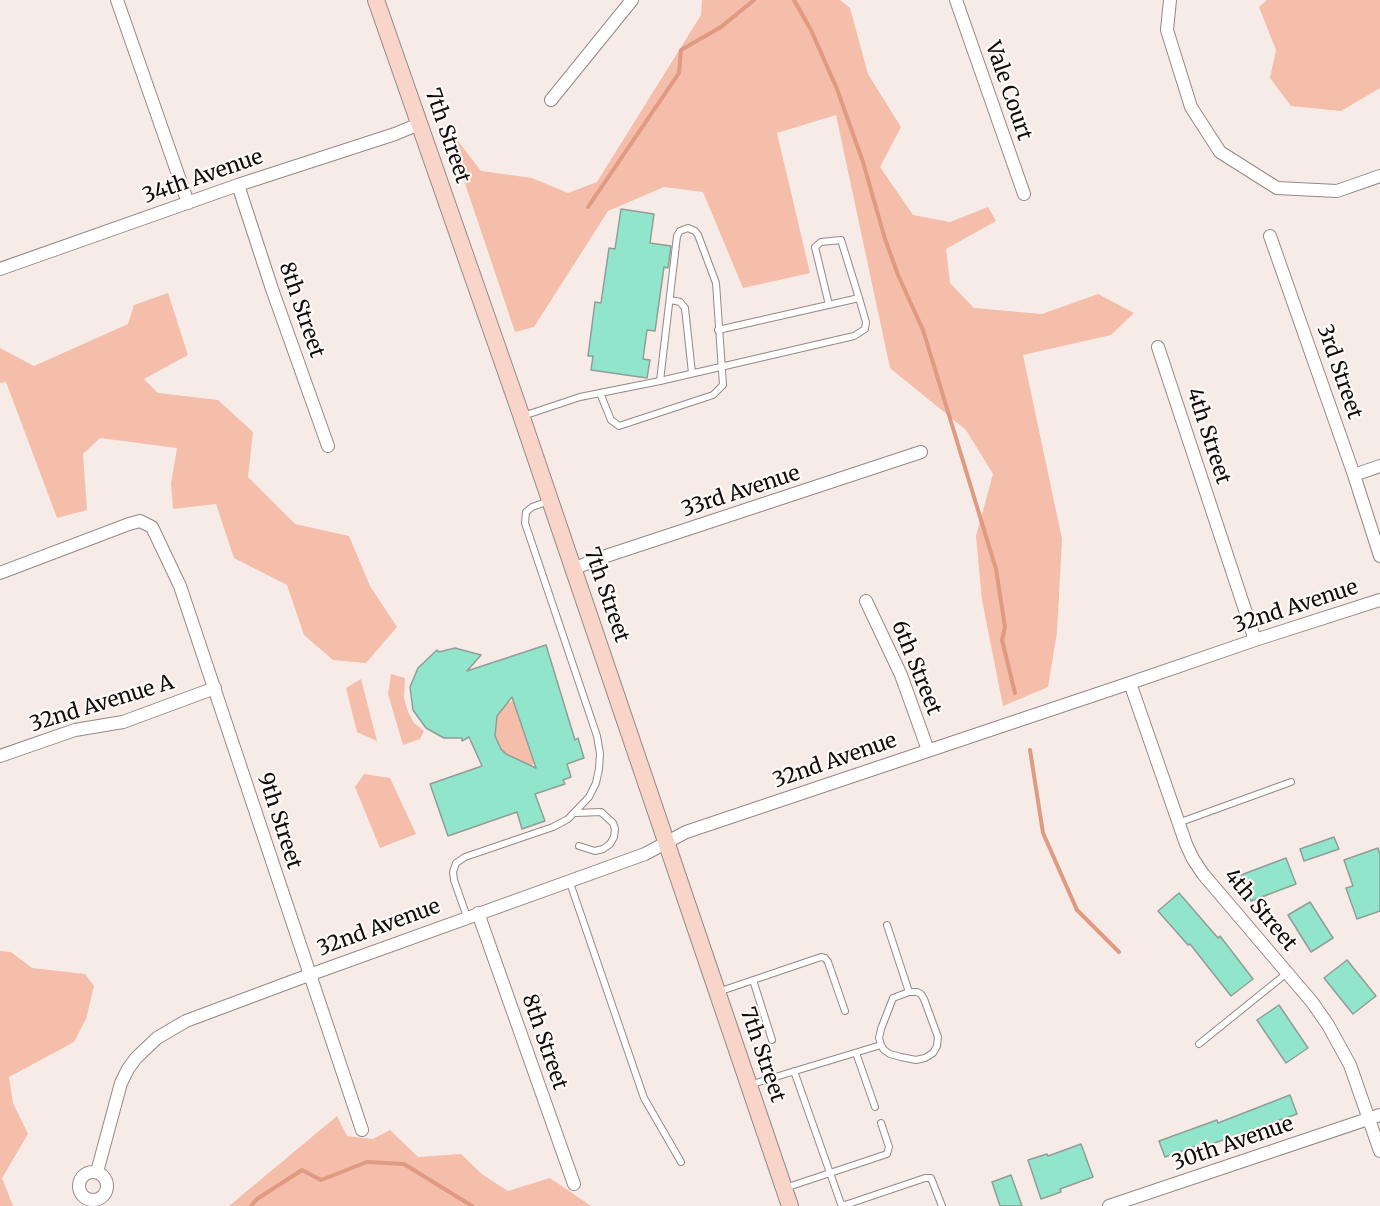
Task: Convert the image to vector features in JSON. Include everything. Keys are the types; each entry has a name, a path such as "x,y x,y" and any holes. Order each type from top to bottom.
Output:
{"street":[{"path":"117,0 188,203"},
{"name":"7th Street","path":"376,0 522,417 790,1206"},
{"path":"551,100 632,0"},
{"name":"Vale Court","path":"956,0 1024,194"},
{"path":"1170,0 1167,30 1191,108 1220,152 1278,188 1337,191 1380,176"},
{"name":"34th Avenue","path":"0,269 419,124"},
{"name":"8th Street","path":"238,185 272,290 328,446"},
{"name":"3rd Street","path":"1270,236 1380,556"},
{"name":"4th Street","path":"1158,347 1255,640"},
{"name":"33rd Avenue","path":"573,569 600,558 921,452"},
{"path":"1354,475 1380,466"},
{"name":"9th Street","path":"0,573 129,524 140,521 152,527 180,586 362,1130"},
{"name":"32nd Avenue","path":"97,1172 121,1083 136,1058 173,1028 309,975 645,854 686,832 1380,600"},
{"name":"6th Street","path":"866,601 900,675 928,750"},
{"name":"4th Street","path":"1130,683 1190,852 1203,874 1288,973 1328,1025 1375,1116 1380,1150"},
{"name":"32nd Avenue A","path":"0,756 75,730 123,722 215,688"},
{"name":"8th Street","path":"472,915 574,1184"},
{"name":"30th Avenue","path":"1109,1206 1375,1116"}],"lane":[{"path":"600,393 611,420 619,426 713,394 723,385 716,283 698,235 692,229 680,231 677,236 660,381"},
{"path":"522,417 580,397 660,381 861,333 865,329 866,322 843,242 838,238 821,242 815,247 829,305"},
{"path":"718,330 859,298"},
{"path":"671,300 680,302 685,308 693,373"},
{"path":"472,915 457,890 453,872 456,863 465,857 553,827 568,819 589,797 596,783 600,754 597,736 525,523 526,512 532,507 550,501"},
{"path":"1178,823 1290,782"},
{"path":"575,813 601,812 613,823 615,829 610,844 603,849 595,851 579,846"},
{"path":"569,880 644,1098 681,1162"},
{"path":"887,925 909,992"},
{"path":"717,992 821,957 825,958 845,1011"},
{"path":"1199,1044 1288,973"},
{"path":"753,980 772,1040"},
{"path":"909,992 917,992 924,999 938,1037 933,1053 916,1060 891,1054 881,1045 879,1038 893,998 909,992"},
{"path":"749,1085 881,1045"},
{"path":"856,1053 875,1107"},
{"path":"794,1071 841,1204 845,1205 931,1178 942,1206"},
{"path":"784,1189 887,1154 889,1147 881,1123"}],"shaded area":[{"path":"702,0 840,0 850,8 868,74 901,127 880,167 913,215 950,222 988,207 996,221 946,249 950,283 974,308 1042,314 1098,294 1134,313 1111,335 1023,355 1062,539 1057,632 1048,687 1003,706 982,600 976,536 993,474 966,430 890,368 836,115 777,133 810,273 743,288 703,192 664,187 608,211 534,327 515,332 445,124 481,171 532,178 568,193 597,182 701,15"},
{"path":"1267,0 1380,0 1380,88 1341,111 1291,106 1270,78 1276,50 1259,7"},
{"path":"168,293 188,355 144,379 158,393 218,400 253,432 248,477 295,524 349,536 370,586 397,627 366,663 333,660 304,635 287,585 234,558 216,504 173,509 171,483 177,448 100,438 83,454 87,510 57,518 6,382 0,383 0,348 34,366 128,324 134,305"},
{"path":"391,674 405,678 404,698 408,712 414,723 424,731 420,739 403,745 388,694"},
{"path":"361,679 377,741 357,732 346,688"},
{"path":"513,700 534,764 527,767 506,754 495,736 497,716 504,706"},
{"path":"364,774 390,778 416,834 380,848 355,787"},
{"path":"0,951 11,952 32,968 85,974 94,986 86,1019 74,1042 9,1077 13,1103 28,1134 2,1178 13,1206 0,1206"},
{"path":"337,1116 347,1136 373,1139 390,1130 418,1157 461,1154 483,1175 508,1191 550,1178 591,1206 229,1206"}],"building":[{"path":"621,209 654,214 650,243 671,246 668,268 664,267 655,331 647,330 643,359 650,360 647,378 591,370 593,356 588,356 595,302 601,303 609,248 615,249"},
{"path":"546,645 575,740 578,738 584,758 567,764 571,777 563,780 565,784 535,794 545,821 522,829 517,812 448,836 430,784 482,766 469,737 462,741 462,738 444,738 426,728 413,710 410,687 418,668 437,650 439,652 455,648 481,655 467,671","holes":["512,697 536,768 506,754 495,736 497,716"]},
{"path":"1334,837 1339,849 1304,861 1300,849"},
{"path":"1378,848 1380,911 1357,919 1346,888 1353,886 1344,860"},
{"path":"1286,858 1296,884 1251,901 1241,875"},
{"path":"1179,893 1218,938 1220,936 1253,979 1231,996 1190,944 1188,945 1158,911"},
{"path":"1310,902 1333,938 1311,952 1288,915"},
{"path":"1347,960 1376,996 1353,1014 1324,978"},
{"path":"1279,1005 1308,1048 1286,1063 1257,1020"},
{"path":"1290,1095 1297,1114 1200,1148 1199,1145 1165,1157 1159,1141 1217,1120 1218,1123"},
{"path":"1081,1144 1093,1177 1060,1189 1061,1192 1041,1199 1028,1160 1047,1154 1048,1156"},
{"path":"1011,1175 1022,1206 1000,1206 992,1182"}],"waterway":[{"path":"588,207 679,73 681,50 721,27 754,0"},
{"path":"794,0 811,30 837,89 863,162 885,239 898,275 923,330 996,569 1005,627 1002,640 1015,693"},
{"path":"1030,750 1043,833 1077,910 1119,952"},
{"path":"251,1206 257,1199 302,1170 321,1180 367,1162 404,1164 472,1206"}]}
